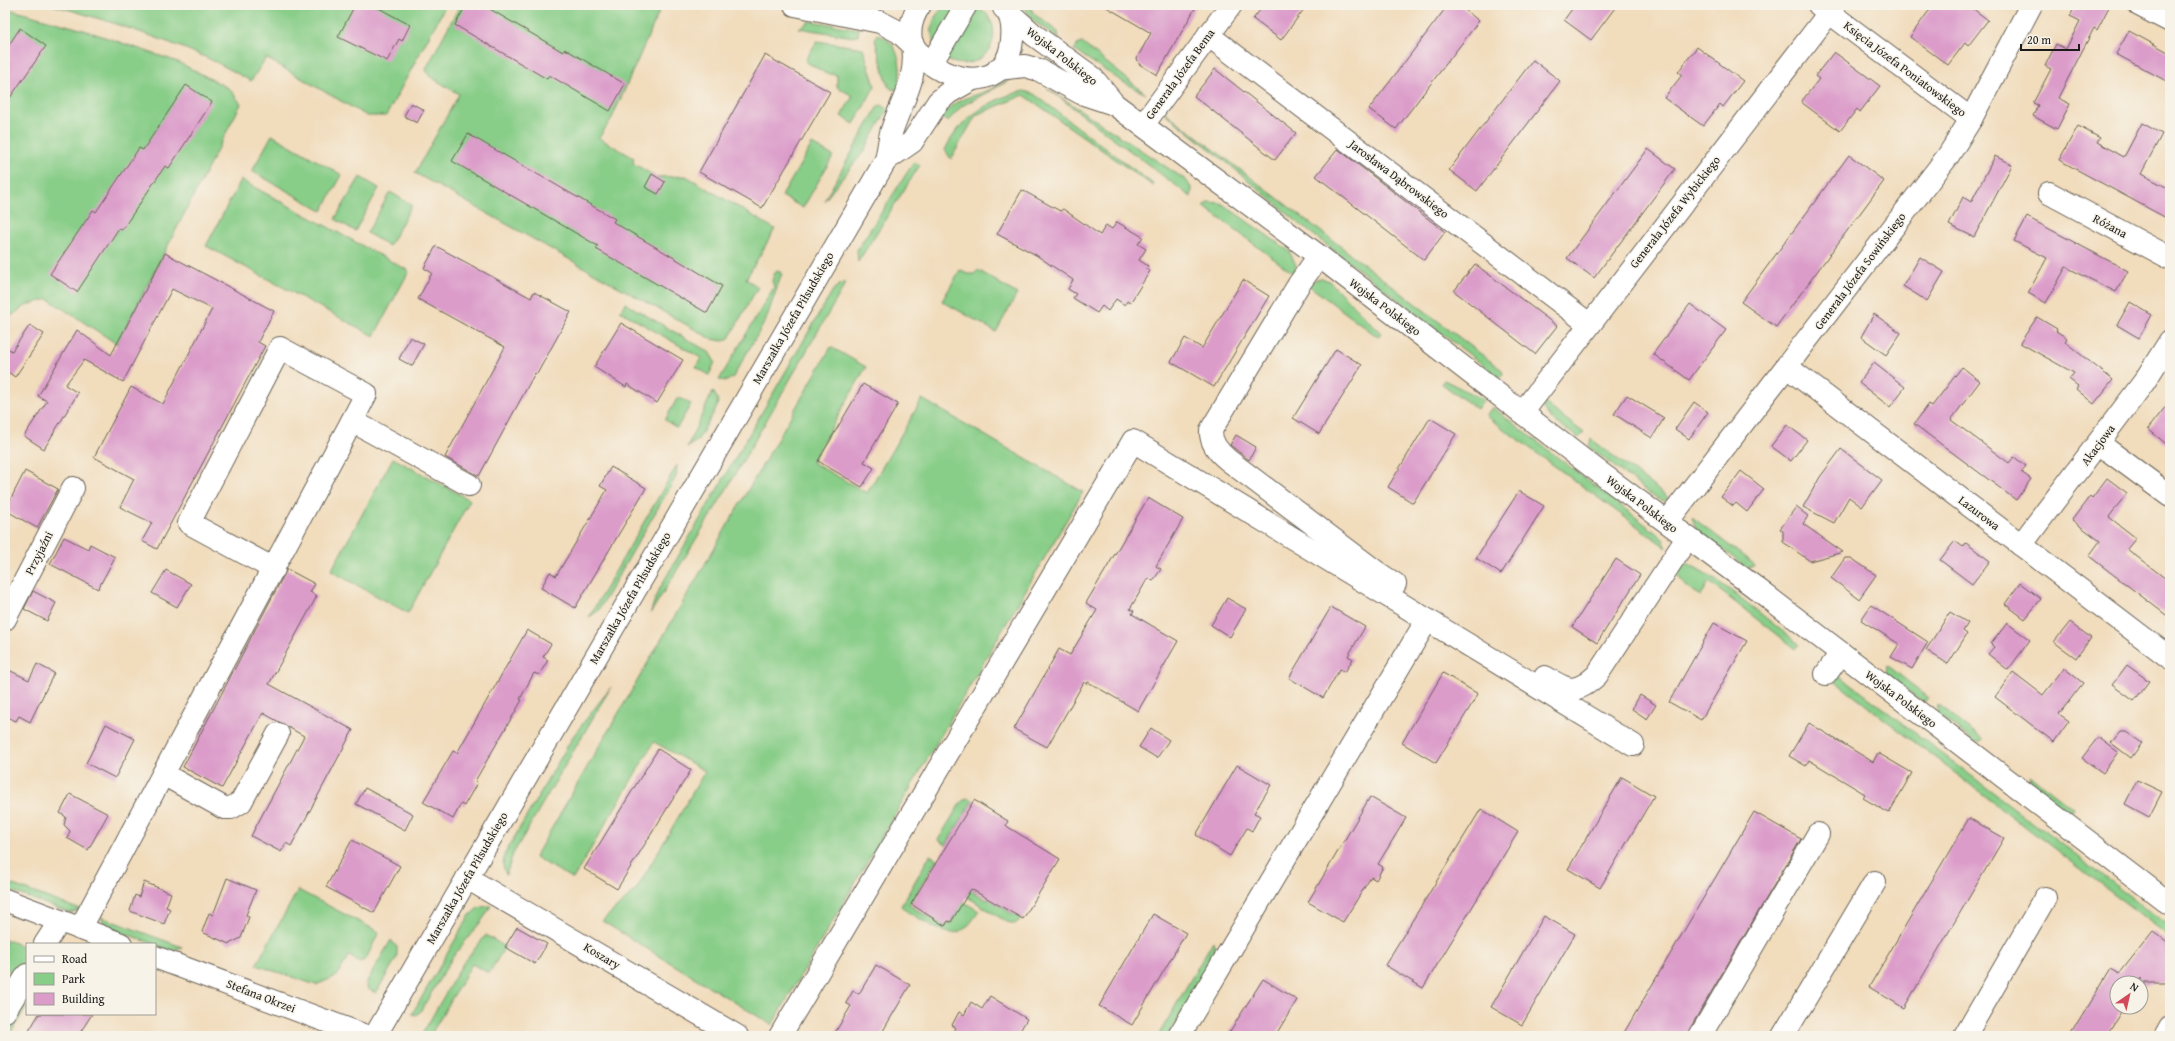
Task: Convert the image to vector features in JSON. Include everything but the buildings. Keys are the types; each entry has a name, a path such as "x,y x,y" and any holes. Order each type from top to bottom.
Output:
{"street":[{"path":"800,5 880,22 899,32 932,64 950,75 971,80"},
{"name":"Marszałka Józefa Piłsudskiego","path":"375,1036 886,160 891,132 913,74 915,63 911,25 920,5"},
{"path":"932,64 966,5"},
{"name":"Generała Józefa Bema","path":"1143,125 1231,5"},
{"name":"Generała Józefa Sowińskiego","path":"1666,522 1787,367 1948,156 1971,119 2031,5"},
{"path":"2139,5 2170,21"},
{"path":"998,69 1007,58 1011,46 1012,24 1004,7"},
{"name":"Wojska Polskiego","path":"1004,7 1034,35 1092,77 1114,104 1319,256 1522,413 1841,653 2170,904"},
{"name":"Księcia Józefa Poniatowskiego","path":"1824,9 1971,119"},
{"name":"Generała Józefa Wybickiego","path":"1522,413 1824,9"},
{"name":"Jarosława Dąbrowskiego","path":"1208,35 1589,324"},
{"name":"Wojska Polskiego","path":"998,69 1025,66 1038,70 1081,93 1114,104"},
{"name":"Marszałka Józefa Piłsudskiego","path":"886,160 912,142 938,102 948,93 971,80 985,77 998,69"},
{"name":"Różana","path":"2049,193 2170,258"},
{"path":"1319,256 1299,284 1211,430 1211,437 1216,450 1228,460 1378,573 1565,689 1570,690 1584,686 1597,675 1687,538"},
{"name":"Akacjowa","path":"2021,545 2098,445 2144,382 2170,341"},
{"path":"80,929 274,569 366,394 280,348 190,522 274,569"},
{"name":"Lazurowa","path":"1787,367 2170,658"},
{"path":"352,421 468,485"},
{"path":"780,1036 1133,441 1633,745"},
{"path":"2098,445 2109,451 2170,496"},
{"name":"Przyjaźni","path":"5,619 73,488"},
{"path":"1179,1036 1427,620"},
{"path":"1826,674 1841,653"},
{"path":"163,774 224,808 236,806 241,802 278,734"},
{"path":"1700,1036 1818,834"},
{"name":"Koszary","path":"468,878 736,1036"},
{"path":"1783,1036 1875,882"},
{"path":"1965,1036 2045,898"},
{"path":"5,900 118,943"},
{"path":"46,943 60,921"},
{"name":"Stefana Okrzei","path":"156,957 366,1036"},
{"path":"5,1011 26,977"},
{"path":"2164,1036 2170,1027"}],"green space":[{"path":"52,5 446,5 386,116 367,116 266,58 251,81 211,60 168,42 110,22"},
{"path":"460,5 662,5 612,118 599,138 634,158 633,163 656,177 686,176 775,229 746,279 758,287 728,340 722,341 712,339 415,173 459,94 429,76 426,69"},
{"path":"947,5 960,5 935,48 932,36 933,24 938,14"},
{"path":"976,5 987,15 993,27 993,38 989,49 981,58 971,63 958,63 943,58"},
{"path":"1024,5 1029,5 1034,14 1058,32 1059,39 1031,19"},
{"path":"12,10 84,30 178,62 230,89 241,104 117,344 48,299 27,305 5,320 5,11"},
{"path":"810,21 859,29 858,35 853,37 799,28"},
{"path":"877,34 891,43 898,58 900,74 897,90 891,89 888,86 875,40"},
{"path":"817,41 863,48 875,86 854,124 841,116 853,96 837,87 837,75 825,73 805,61"},
{"path":"1082,43 1146,94 1126,84 1074,50 1078,44"},
{"path":"1012,79 962,106 948,121 940,118 957,102 989,90"},
{"path":"1047,88 1186,180 1192,189 1191,197"},
{"path":"1024,91 1034,94 1153,184 1153,186 1024,95 976,115 951,159 945,150 951,139 967,120 988,105 1012,94"},
{"path":"881,105 888,109 864,151 824,201 878,106"},
{"path":"1165,112 1502,370 1503,374 1500,378 1302,226"},
{"path":"272,135 342,175 322,211 252,171"},
{"path":"812,144 833,156 803,208 782,196"},
{"path":"914,162 920,165 858,262 857,250"},
{"path":"360,177 379,188 355,231 335,219"},
{"path":"241,180 409,271 374,336 206,246"},
{"path":"390,192 412,205 389,246 367,233"},
{"path":"1209,202 1221,203 1289,251 1296,265 1294,274 1203,206"},
{"path":"960,270 967,274 974,274 978,270 1017,294 996,332 942,301"},
{"path":"777,271 782,273 766,320 733,377 727,381 719,380 774,287 772,281 774,274"},
{"path":"1322,278 1329,281 1381,333 1378,337 1308,285 1315,280"},
{"path":"842,283 846,283 722,497 650,614 657,593 833,290"},
{"path":"625,303 709,352 715,362 709,375 696,367 701,358 620,311"},
{"path":"831,347 866,367 812,462 867,493 922,399 1083,492 772,1025 602,921 636,890 705,771 654,742 573,879 535,857"},
{"path":"1444,380 1484,400 1477,409 1442,384"},
{"path":"713,391 718,400 717,407 697,441 687,447"},
{"path":"678,397 691,404 677,428 665,420"},
{"path":"1542,401 1584,433 1578,438 1561,426 1545,411 1542,406"},
{"path":"1492,407 1655,532 1663,539 1667,548 1486,416"},
{"path":"1591,439 1670,499 1662,501 1654,497 1589,447"},
{"path":"393,458 470,500 408,613 331,571"},
{"path":"677,465 676,477 598,611 589,617"},
{"path":"1692,517 1755,565 1747,568 1696,529"},
{"path":"1679,561 1707,574 1723,585 1799,644 1795,649 1709,582 1701,596 1687,587 1676,573"},
{"path":"1887,665 1929,698 1921,701 1886,674"},
{"path":"1839,675 2170,927 2170,937 1833,680"},
{"path":"611,687 513,854 506,875 503,866 504,855 574,735"},
{"path":"1938,705 1983,739 1975,742 1937,714"},
{"path":"2030,775 2073,808 2072,811 2066,811 2029,783"},
{"path":"967,798 973,800 946,845 938,840 961,802"},
{"path":"930,855 937,859 909,905 946,927 949,922 951,923 962,901 979,911 973,920 961,931 949,933 942,931 912,915 901,906"},
{"path":"5,882 81,910 70,913 5,889"},
{"path":"298,890 379,932 366,959 360,962 349,956 337,976 316,985 256,965"},
{"path":"970,890 987,900 989,899 1021,919 1015,924 1007,922 966,896"},
{"path":"491,906 483,919 452,958 420,1012 416,1015 412,1014 469,916 478,908"},
{"path":"101,917 182,947 172,951 156,945 156,943 151,943 105,926"},
{"path":"486,935 505,947 489,973 472,964 430,1036 421,1036 463,963"},
{"path":"5,939 26,948 26,963 14,983 7,967 5,969"},
{"path":"391,940 397,947 397,957 376,993 368,989 366,983"},
{"path":"1213,941 1217,953 1168,1036 1158,1036"},
{"path":"17,1003 26,1008 9,1036 5,1036 5,1024"}]}
